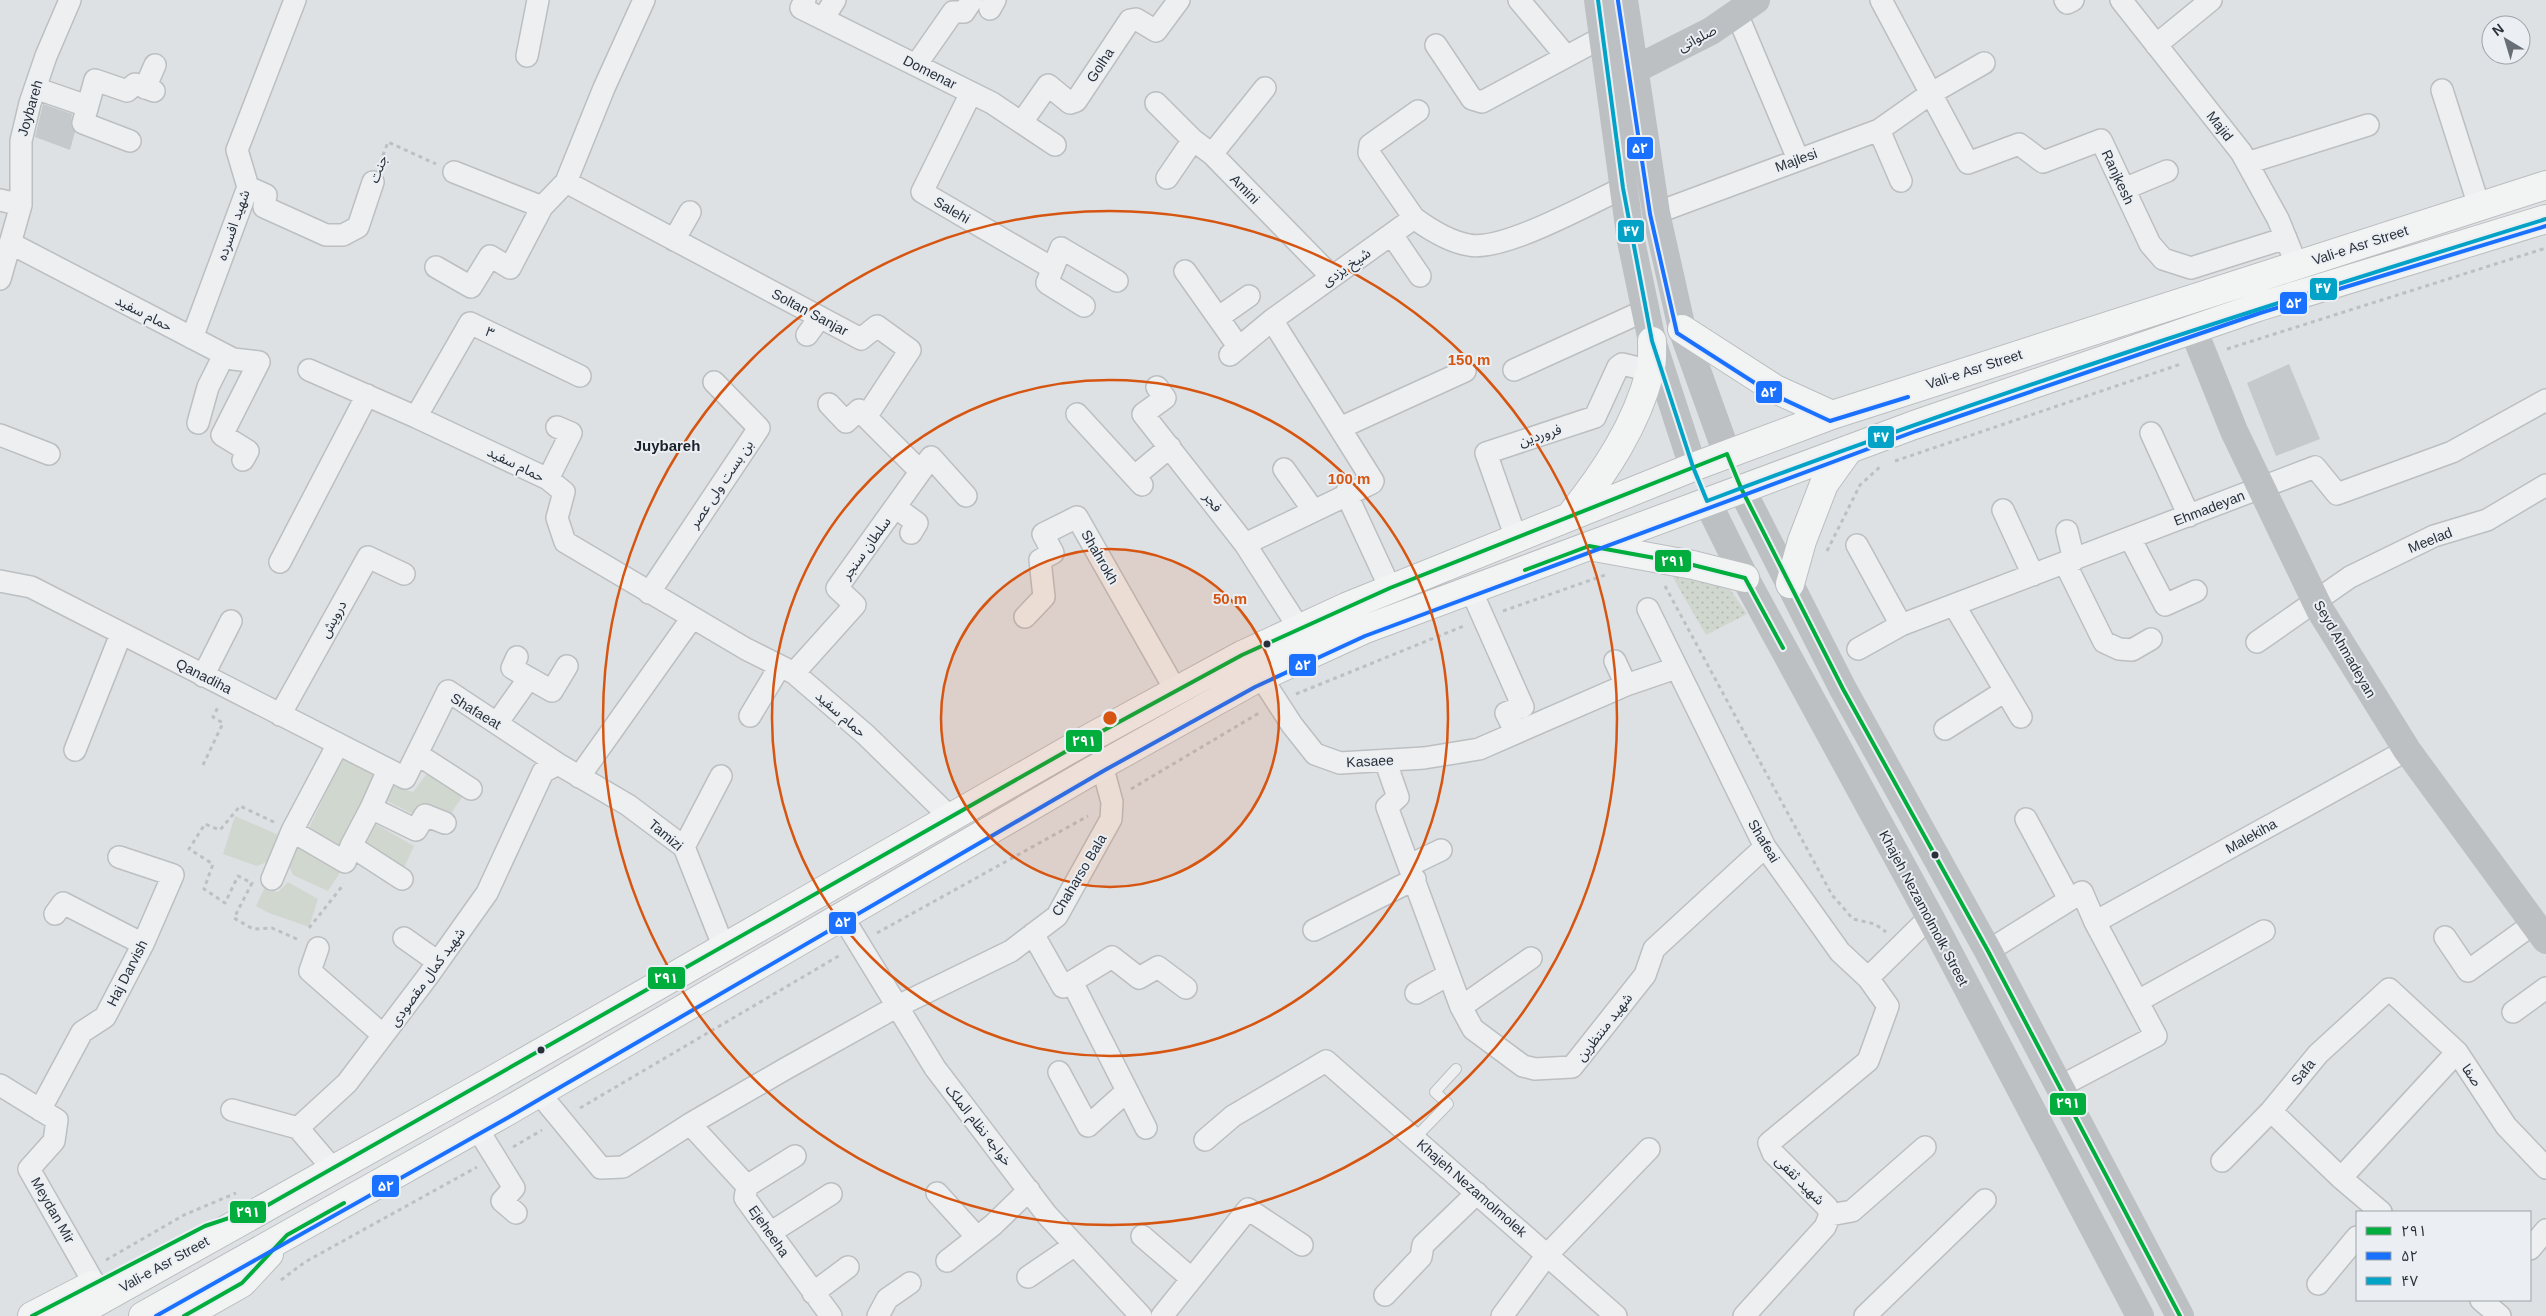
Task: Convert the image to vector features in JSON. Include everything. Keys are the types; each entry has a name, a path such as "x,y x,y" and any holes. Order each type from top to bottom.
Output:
{"main road":[{"path":"1598,0 1623,188 1652,341 1693,467 1707,501"},
{"path":"1624,0 1656,213 1682,329 1741,488 1844,689 1988,951 2180,1316"},
{"name":"صلواتی","path":"1634,70 1711,31 1746,7"},
{"name":"Vali-e Asr Street","path":"72,1316 1176,691 1242,655 1299,628 1390,588 1569,516 1832,415 2546,185"},
{"name":"Vali-e Asr Street","path":"143,1316 539,1093 1102,765 1261,677 1363,630 1741,488 2193,329 2546,219"},
{"path":"1682,329 1775,389 1832,415"},
{"name":"Seyd Ahmadeyan","path":"2193,329 2234,431 2315,600 2406,750 2540,932"},
{"path":"1569,516 1600,478 1629,429 1651,371 1652,341"},
{"path":"1790,584 1802,540 1824,484 1849,449"},
{"name":"Khajeh Nezamolmolk Street","path":"1707,501 1745,578 1930,917 2140,1316"},
{"path":"1589,546 1697,566 1745,578"},
{"path":"2035,1117 2062,1094"},
{"path":"32,1316 91,1277 205,1226 268,1205"},
{"path":"184,1316 242,1284 287,1235"}],"street":[{"name":"Joybareh","path":"0,279 21,205 20,140 35,88 70,0"},
{"name":"شهید افسرده","path":"192,338 248,188 237,150 295,0"},
{"path":"527,56 538,0"},
{"path":"436,267 471,287 490,256 510,268 542,207 566,182 604,88 644,0"},
{"path":"823,19 835,0"},
{"name":"Golha","path":"1022,122 1048,85 1070,102 1076,101 1130,20 1136,19 1156,31 1179,0"},
{"path":"1519,0 1565,55"},
{"name":"Ranjkesh","path":"1881,0 1968,163 2019,144 2043,162 2101,140 2150,244 2163,259 2192,268 2286,238"},
{"path":"2065,0 2067,3 2073,0"},
{"name":"Majid","path":"2121,0 2241,152 2286,238 2297,265"},
{"path":"2156,45 2212,0"},
{"path":"916,65 953,12 964,12 986,3"},
{"name":"Domenar","path":"803,4 823,19 992,103 1055,145"},
{"path":"1746,7 1798,159"},
{"path":"1436,45 1472,99 1482,102 1565,55 1603,37"},
{"name":"Majlesi","path":"1656,213 1880,130 1930,94 1984,63"},
{"path":"130,141 83,123 94,80 127,91 135,84 150,89 155,65"},
{"path":"35,88 87,106"},
{"path":"1212,154 1265,88"},
{"path":"2442,90 2480,206"},
{"name":"Salehi","path":"971,93 922,192 1052,268"},
{"name":"Amini","path":"1156,103 1193,140 1212,154 1332,277"},
{"path":"1418,111 1370,146 1369,153 1414,218 1428,228 1470,246 1500,242 1521,236 1623,188"},
{"path":"2247,163 2368,125"},
{"path":"1880,130 1902,181"},
{"path":"1167,178 1193,140"},
{"path":"2124,189 2167,171"},
{"path":"454,172 542,207"},
{"name":"جنت","path":"248,188 266,195 264,207 326,235 343,235 358,227 373,182"},
{"name":"Soltan Sanjar","path":"566,182 861,339 876,326 910,350 866,417"},
{"path":"0,200 21,205"},
{"path":"674,240 690,212"},
{"name":"شیخ یزدی","path":"1219,316 1234,350 1272,320 1414,218"},
{"path":"1392,235 1420,276"},
{"name":"حمام سفید","path":"10,243 233,360 259,362 222,435 248,451 243,460"},
{"path":"1084,306 1047,282 1061,248 1117,281"},
{"path":"1185,271 1219,316 1249,296"},
{"path":"1514,370 1646,310"},
{"path":"807,335 820,317"},
{"path":"1245,544 1312,510 1372,483 1372,477 1272,320"},
{"name":"۳","path":"416,417 470,322 580,376"},
{"path":"198,423 208,387 224,355"},
{"name":"فروردین","path":"1516,538 1486,454 1595,417 1604,403 1618,367 1622,364 1651,371"},
{"name":"حمام سفید","path":"309,370 416,417 548,479 564,492 556,518 565,542 692,618 787,670 866,735 951,818"},
{"path":"1340,428 1465,371"},
{"name":"بن بست ولی عصر","path":"650,593 759,428 714,382"},
{"name":"فجر","path":"1157,387 1165,398 1144,414 1245,544 1299,628"},
{"path":"280,562 367,395"},
{"name":"Ehmadeyan","path":"1858,648 1901,626 1954,605 2315,467 2337,494 2452,452 2546,400"},
{"path":"829,404 846,422 859,410 920,471"},
{"path":"1077,414 1139,481 1170,447"},
{"path":"548,479 571,433 557,427"},
{"path":"2151,433 2189,516"},
{"path":"0,435 48,454"},
{"name":"سلطان سنجر","path":"787,670 855,605 837,588 931,457 966,496"},
{"path":"1284,469 1312,510"},
{"name":"Meelad","path":"2257,642 2315,600 2350,578 2434,536 2487,520 2546,486"},
{"path":"1346,494 1390,588"},
{"path":"895,507 917,523 911,533"},
{"path":"2003,510 2033,575"},
{"name":"Shahrokh","path":"1025,616 1044,596 1040,560 1053,553 1043,534 1077,517 1176,691"},
{"path":"2067,532 2070,561 2104,642 2119,648 2132,650 2151,639"},
{"path":"2130,538 2165,605 2196,591"},
{"path":"1857,545 1901,626"},
{"name":"درویش","path":"280,715 368,557 404,574"},
{"name":"Qanadiha","path":"0,580 31,587 397,774"},
{"path":"1471,590 1522,707 1506,713 1516,733"},
{"path":"1954,605 2021,717"},
{"name":"Shafeai","path":"1648,609 1766,847 1840,952 1868,978"},
{"path":"579,777 692,618"},
{"path":"203,676 231,621"},
{"path":"75,750 121,634"},
{"path":"516,656 512,668 552,691 567,666"},
{"path":"1615,661 1626,685"},
{"name":"Kasaee","path":"1261,677 1292,725 1315,754 1340,763 1424,758 1479,749 1626,685 1676,668"},
{"path":"750,716 787,670"},
{"path":"497,723 529,678"},
{"name":"Shafaeat","path":"292,831 345,862 351,846 372,808 397,774 417,754 448,691 558,764"},
{"path":"1945,729 2005,691"},
{"path":"272,879 292,831 338,744"},
{"name":"Malekiha","path":"2095,922 2406,750"},
{"path":"417,754 471,789"},
{"name":"شهید منتظرین","path":"1385,760 1398,797 1387,807 1461,1007 1473,1029 1523,1066 1535,1069 1572,1068 1645,974 1654,950 1766,847"},
{"name":"Tamizi","path":"558,764 628,805 684,847 724,948"},
{"name":"شهید کمال مقصودی","path":"298,1128 347,1083 438,962 487,893 543,772 558,764"},
{"path":"1102,765 1112,802"},
{"path":"684,847 721,776"},
{"name":"Chaharso Bala","path":"896,1007 1011,950 1057,916 1111,820 1112,802"},
{"path":"372,808 416,830 425,815 446,823"},
{"path":"2026,819 2069,899"},
{"path":"351,846 402,879"},
{"path":"1314,930 1412,872 1442,850"},
{"name":"Haj Darvish","path":"40,1110 82,1032 105,1017 143,944 172,875 119,857"},
{"path":"1988,951 2082,892 2095,922 2156,1036 2062,1094"},
{"path":"55,914 63,903 143,944"},
{"name":"خواجه نظام الملک","path":"842,916 935,1068 1029,1190 1130,1313"},
{"path":"1868,978 1930,917"},
{"path":"2138,1001 2264,931"},
{"path":"2445,937 2468,971 2540,932"},
{"path":"1033,934 1063,987 1112,957 1139,978 1158,967 1186,988"},
{"path":"404,938 438,962"},
{"path":"318,948 310,971 383,1035"},
{"path":"1461,1007 1531,958"},
{"path":"1416,993 1448,975"},
{"name":"شهید ثقفی","path":"1744,1316 1824,1227 1830,1215 1827,1207 1773,1153 1769,1144 1868,1061 1888,1006 1868,978"},
{"path":"1072,982 1146,1128"},
{"path":"2513,1012 2546,988"},
{"name":"Safa","path":"2222,1161 2271,1111 2318,1054 2389,989 2456,1052"},
{"path":"539,1093 600,1168 623,1167 690,1124 896,1007"},
{"path":"2342,1178 2456,1052"},
{"name":"صفا","path":"2456,1052 2506,1126 2546,1168"},
{"name":"Khajeh Nezamolmolek","path":"1205,1140 1233,1116 1326,1061 1616,1316"},
{"path":"1059,1072 1088,1126 1127,1091"},
{"name":"Meydan Mir","path":"0,1085 57,1120 54,1141 28,1168 91,1277"},
{"path":"232,1110 298,1128 333,1169"},
{"path":"2271,1111 2378,1211"},
{"name":"Ejeheeha","path":"690,1124 747,1186 745,1198 812,1293 831,1316"},
{"path":"477,1128 514,1188 502,1200 516,1213"},
{"path":"1830,1215 1852,1211 1925,1146"},
{"path":"1502,1316 1547,1254 1649,1149"},
{"path":"747,1186 795,1156"},
{"path":"947,1261 977,1238 1029,1190"},
{"path":"938,1193 977,1238"},
{"path":"1385,1295 1421,1257 1423,1245 1477,1193"},
{"path":"770,1233 831,1194"},
{"path":"1865,1316 1985,1200"},
{"path":"1162,1316 1248,1209 1302,1245"},
{"path":"2531,1249 2546,1230"},
{"path":"1142,1236 1192,1279"},
{"path":"2318,1284 2356,1238"},
{"path":"1028,1277 1075,1245"},
{"path":"812,1293 848,1267"},
{"path":"878,1316 887,1299 910,1283"}],"lane":[{"path":"1414,1138 1448,1104 1435,1092 1456,1069"}],"path":[{"name":"جنت","path":"373,182 388,142 454,172"},
{"path":"1823,559 1860,486 1882,466 2204,356 2546,248"},
{"path":"274,1285 305,1262 561,1120 858,944 1112,802 1151,775 1278,702 1484,618 1609,573"},
{"path":"203,765 223,723 213,717 228,689"},
{"path":"91,1277 184,1215 239,1192"}],"shaded area":[{"path":"1672,576 1698,577 1725,582 1747,614 1706,635"},
{"path":"343,757 375,775 340,845 309,828"},
{"path":"429,771 464,794 450,815 415,815 385,800 392,786 413,792"},
{"path":"235,816 285,838 279,857 257,866 223,854"},
{"path":"374,823 414,846 404,868 362,842"},
{"path":"298,844 341,871 328,891 293,875 288,863"},
{"path":"288,882 318,899 309,927 269,913 256,906 264,889 278,892"}],"building":[{"path":"43,104 72,114 71,125 75,132 70,150 35,137"},
{"path":"2289,364 2320,439 2276,456 2247,383"}],"transit line":[{"name":"۴۷","path":"1598,0 1623,188 1652,341 1693,467 1707,501 1915,425 2124,353 2546,219"},
{"name":"۵۲","path":"1618,1 1650,214 1677,333 1772,394 1830,421 1908,397"},
{"name":"۵۲","path":"156,1316 509,1117 1105,770 1255,687 1365,636 1916,431 2260,313 2546,226"},
{"name":"۲۹۱","path":"32,1316 205,1226 268,1205 1086,740 1242,655 1390,588 1727,454 1741,488 1843,689 1988,951 2180,1316"},
{"name":"۲۹۱","path":"1525,570 1589,546 1693,565 1745,578 1783,648"},
{"name":"۲۹۱","path":"184,1316 242,1283 287,1235 344,1203"}],"district":[{"name":"Juybareh","path":"667,446"}]}
